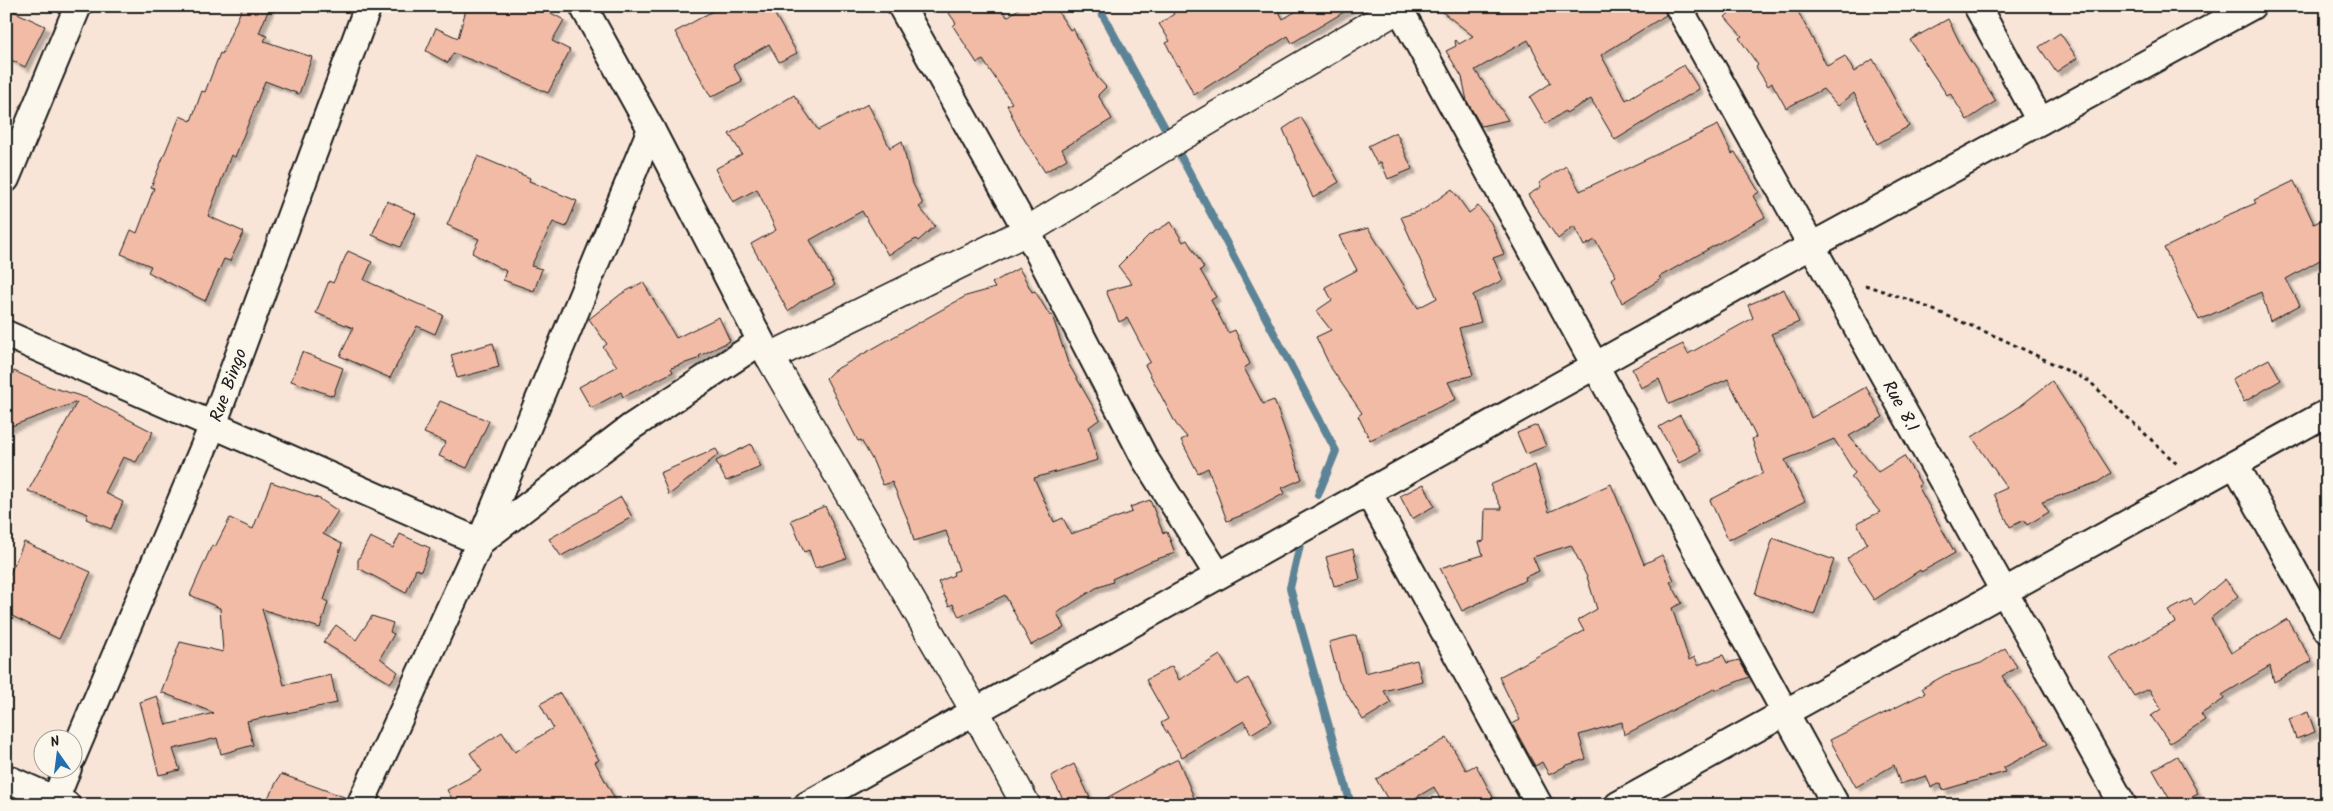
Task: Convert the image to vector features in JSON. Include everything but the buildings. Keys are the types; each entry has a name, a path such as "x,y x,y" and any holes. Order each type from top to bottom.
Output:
{"street":[{"path":"6,179 78,6"},
{"name":"Rue Bingo","path":"82,734 213,425 368,6"},
{"path":"583,6 651,129 765,350 975,711 1026,805"},
{"path":"901,6 1027,231 1145,459 1218,575"},
{"name":"Rue 8.1","path":"1678,6 2123,805"},
{"path":"1976,6 2040,122"},
{"path":"807,805 1595,365 2252,6"},
{"path":"480,542 631,427 765,350 1027,231 1172,142 1400,7 1836,805"},
{"path":"360,805 480,542 651,129"},
{"path":"6,334 480,542"},
{"path":"1618,805 2327,413"},
{"path":"2235,464 2327,630"},
{"path":"1368,492 1539,805"},
{"path":"6,778 58,803 65,778"}],"path":[{"path":"1826,272 1915,302 2089,381 2132,424 2199,483"}],"waterway":[{"path":"1098,6 1187,168 1336,451 1318,495"},
{"path":"1300,545 1290,588 1351,805"}]}
